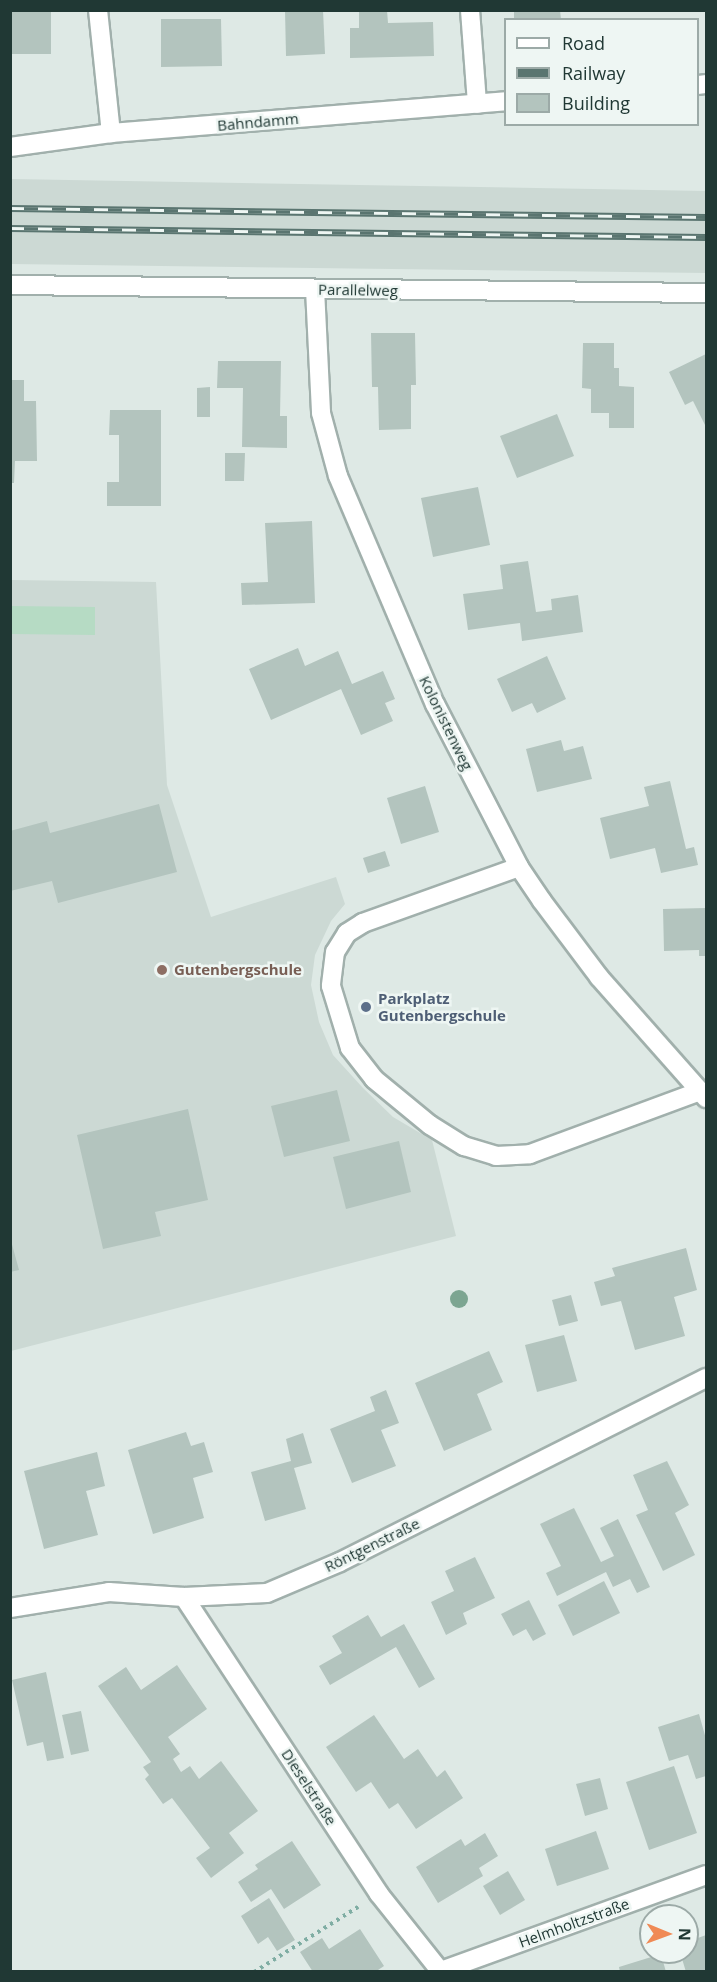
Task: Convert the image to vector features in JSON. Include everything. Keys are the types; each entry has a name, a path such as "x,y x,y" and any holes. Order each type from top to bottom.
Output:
{"street":[{"path":"98,10 111,133"},
{"path":"470,10 477,104"},
{"name":"Bahndamm","path":"10,147 111,133 504,101"},
{"name":"Parallelweg","path":"10,285 706,293"},
{"name":"Kolonistenweg","path":"315,289 321,413 338,476 435,704 519,867 599,977 703,1095"},
{"path":"519,867 363,923 347,933 335,951 331,986 350,1048 374,1079 447,1136 464,1146 496,1156 530,1154 703,1095"},
{"name":"Röntgenstraße","path":"10,1608 109,1592 184,1597 267,1593 340,1562 706,1378"},
{"name":"Dieselstraße","path":"184,1597 379,1894 441,1971"},
{"name":"Helmholtzstraße","path":"441,1971 706,1875"}],"path":[{"path":"254,1971 379,1894"}],"shaded area":[{"path":"11,179 706,191 706,273 11,264"},
{"name":"Gutenbergschule","path":"11,580 156,582 167,785 211,917 336,877 345,904 331,921 315,955 311,985 319,1022 333,1055 363,1088 393,1117 432,1140 456,1236 11,1351"}],"green space":[{"path":"11,606 95,607 95,635 11,634"}],"building":[{"path":"10,10 51,10 51,54 10,54"},
{"path":"285,10 323,10 325,54 286,56"},
{"path":"359,10 387,10 388,23 433,22 434,56 350,58 350,28 359,28"},
{"path":"514,10 560,10 561,18 514,18"},
{"path":"161,19 221,19 222,66 161,67"},
{"path":"371,333 415,333 416,385 411,385 411,429 379,430 378,387 372,387"},
{"path":"583,343 614,343 614,368 619,368 619,386 634,387 634,428 609,428 609,413 591,413 591,389 582,388"},
{"path":"706,354 705,425 693,401 685,405 669,372"},
{"path":"218,361 281,361 280,416 287,416 287,448 242,447 243,388 217,388"},
{"path":"10,380 24,380 24,401 36,401 37,461 15,461 14,483 10,483"},
{"path":"210,387 210,417 197,417 197,388"},
{"path":"110,410 161,410 161,506 107,506 107,482 119,482 119,435 109,435"},
{"path":"557,414 574,456 517,478 500,436"},
{"path":"225,453 245,453 244,481 225,481"},
{"path":"478,487 490,545 433,557 421,498"},
{"path":"312,521 315,603 242,605 241,583 268,582 265,523"},
{"path":"528,561 536,612 552,610 551,599 578,595 583,632 522,641 520,623 468,630 463,594 503,589 500,565"},
{"path":"298,648 305,666 338,651 352,684 383,671 395,699 385,703 393,721 361,735 341,689 271,720 249,669"},
{"path":"547,656 566,699 537,713 532,703 512,712 497,679"},
{"path":"561,740 564,751 583,746 592,779 537,792 526,749"},
{"path":"670,781 686,849 694,847 698,865 661,873 655,848 610,859 600,818 649,806 644,787"},
{"path":"425,786 439,832 401,844 387,798"},
{"path":"159,804 177,872 58,903 52,881 10,891 10,831 47,821 50,833"},
{"path":"385,851 390,866 368,873 363,858"},
{"path":"706,908 706,956 699,956 699,950 664,951 663,909"},
{"path":"337,1090 350,1141 284,1157 271,1106"},
{"path":"188,1109 208,1200 155,1212 161,1236 103,1249 77,1135"},
{"path":"399,1141 411,1192 346,1209 333,1157"},
{"path":"10,1237 19,1270 10,1272"},
{"path":"686,1248 697,1290 674,1297 685,1336 635,1350 621,1301 601,1306 594,1282 615,1276 612,1268"},
{"path":"571,1295 578,1321 559,1326 552,1300"},
{"path":"564,1335 577,1381 537,1392 525,1345"},
{"path":"489,1351 503,1382 477,1394 492,1430 444,1451 415,1383"},
{"path":"386,1390 399,1423 381,1430 396,1466 352,1483 330,1429 375,1411 370,1397"},
{"path":"186,1432 191,1446 204,1442 213,1472 193,1478 204,1518 153,1534 128,1450"},
{"path":"303,1433 312,1463 294,1468 306,1509 265,1521 251,1472 291,1461 286,1439"},
{"path":"97,1452 105,1486 86,1491 98,1535 44,1549 24,1471"},
{"path":"667,1461 689,1505 675,1513 695,1555 663,1571 636,1515 648,1510 633,1475"},
{"path":"574,1508 601,1562 614,1556 600,1528 618,1519 650,1587 637,1593 630,1579 613,1587 606,1572 557,1596 546,1573 561,1566 540,1524"},
{"path":"475,1557 495,1598 463,1613 467,1624 446,1635 431,1602 454,1591 445,1571"},
{"path":"604,1581 620,1613 573,1636 558,1605"},
{"path":"529,1600 546,1634 533,1641 526,1629 513,1636 501,1614"},
{"path":"368,1615 381,1637 404,1624 435,1679 419,1688 396,1647 330,1685 319,1666 342,1653 332,1636"},
{"path":"177,1665 207,1709 168,1737 180,1754 173,1759 181,1772 190,1766 199,1779 221,1761 258,1811 229,1833 244,1853 211,1878 196,1858 210,1848 172,1798 163,1804 145,1779 149,1775 143,1767 151,1762 98,1686 126,1667 141,1690"},
{"path":"46,1672 64,1758 47,1761 43,1742 27,1746 12,1680"},
{"path":"81,1711 89,1751 71,1755 62,1715"},
{"path":"699,1714 706,1739 706,1776 696,1779 688,1755 669,1761 658,1727"},
{"path":"374,1715 404,1759 418,1749 437,1777 445,1770 463,1798 416,1829 398,1803 389,1809 371,1782 356,1792 326,1747"},
{"path":"674,1766 697,1833 649,1850 626,1782"},
{"path":"600,1778 608,1809 585,1816 576,1784"},
{"path":"596,1831 609,1869 557,1886 545,1849"},
{"path":"485,1833 498,1856 479,1868 483,1876 438,1903 416,1867 461,1839 465,1846"},
{"path":"292,1841 321,1885 284,1909 271,1889 251,1902 238,1882 258,1869 255,1865"},
{"path":"508,1871 525,1900 500,1915 483,1886"},
{"path":"269,1898 295,1940 277,1951 268,1937 258,1944 241,1916"},
{"path":"360,1929 384,1966 375,1972 313,1972 300,1952 322,1938 329,1949"},
{"path":"706,1935 706,1972 686,1972 684,1964 699,1964 699,1938"},
{"path":"639,1961 639,1964 664,1964 666,1972 620,1972 619,1967"}],"railway":[{"path":"10,208 706,217"},
{"path":"10,228 706,237"}],"place":[{"name":"Gutenbergschule","path":"162,970"},
{"name":"Parkplatz Gutenbergschule","path":"366,1007"}]}
